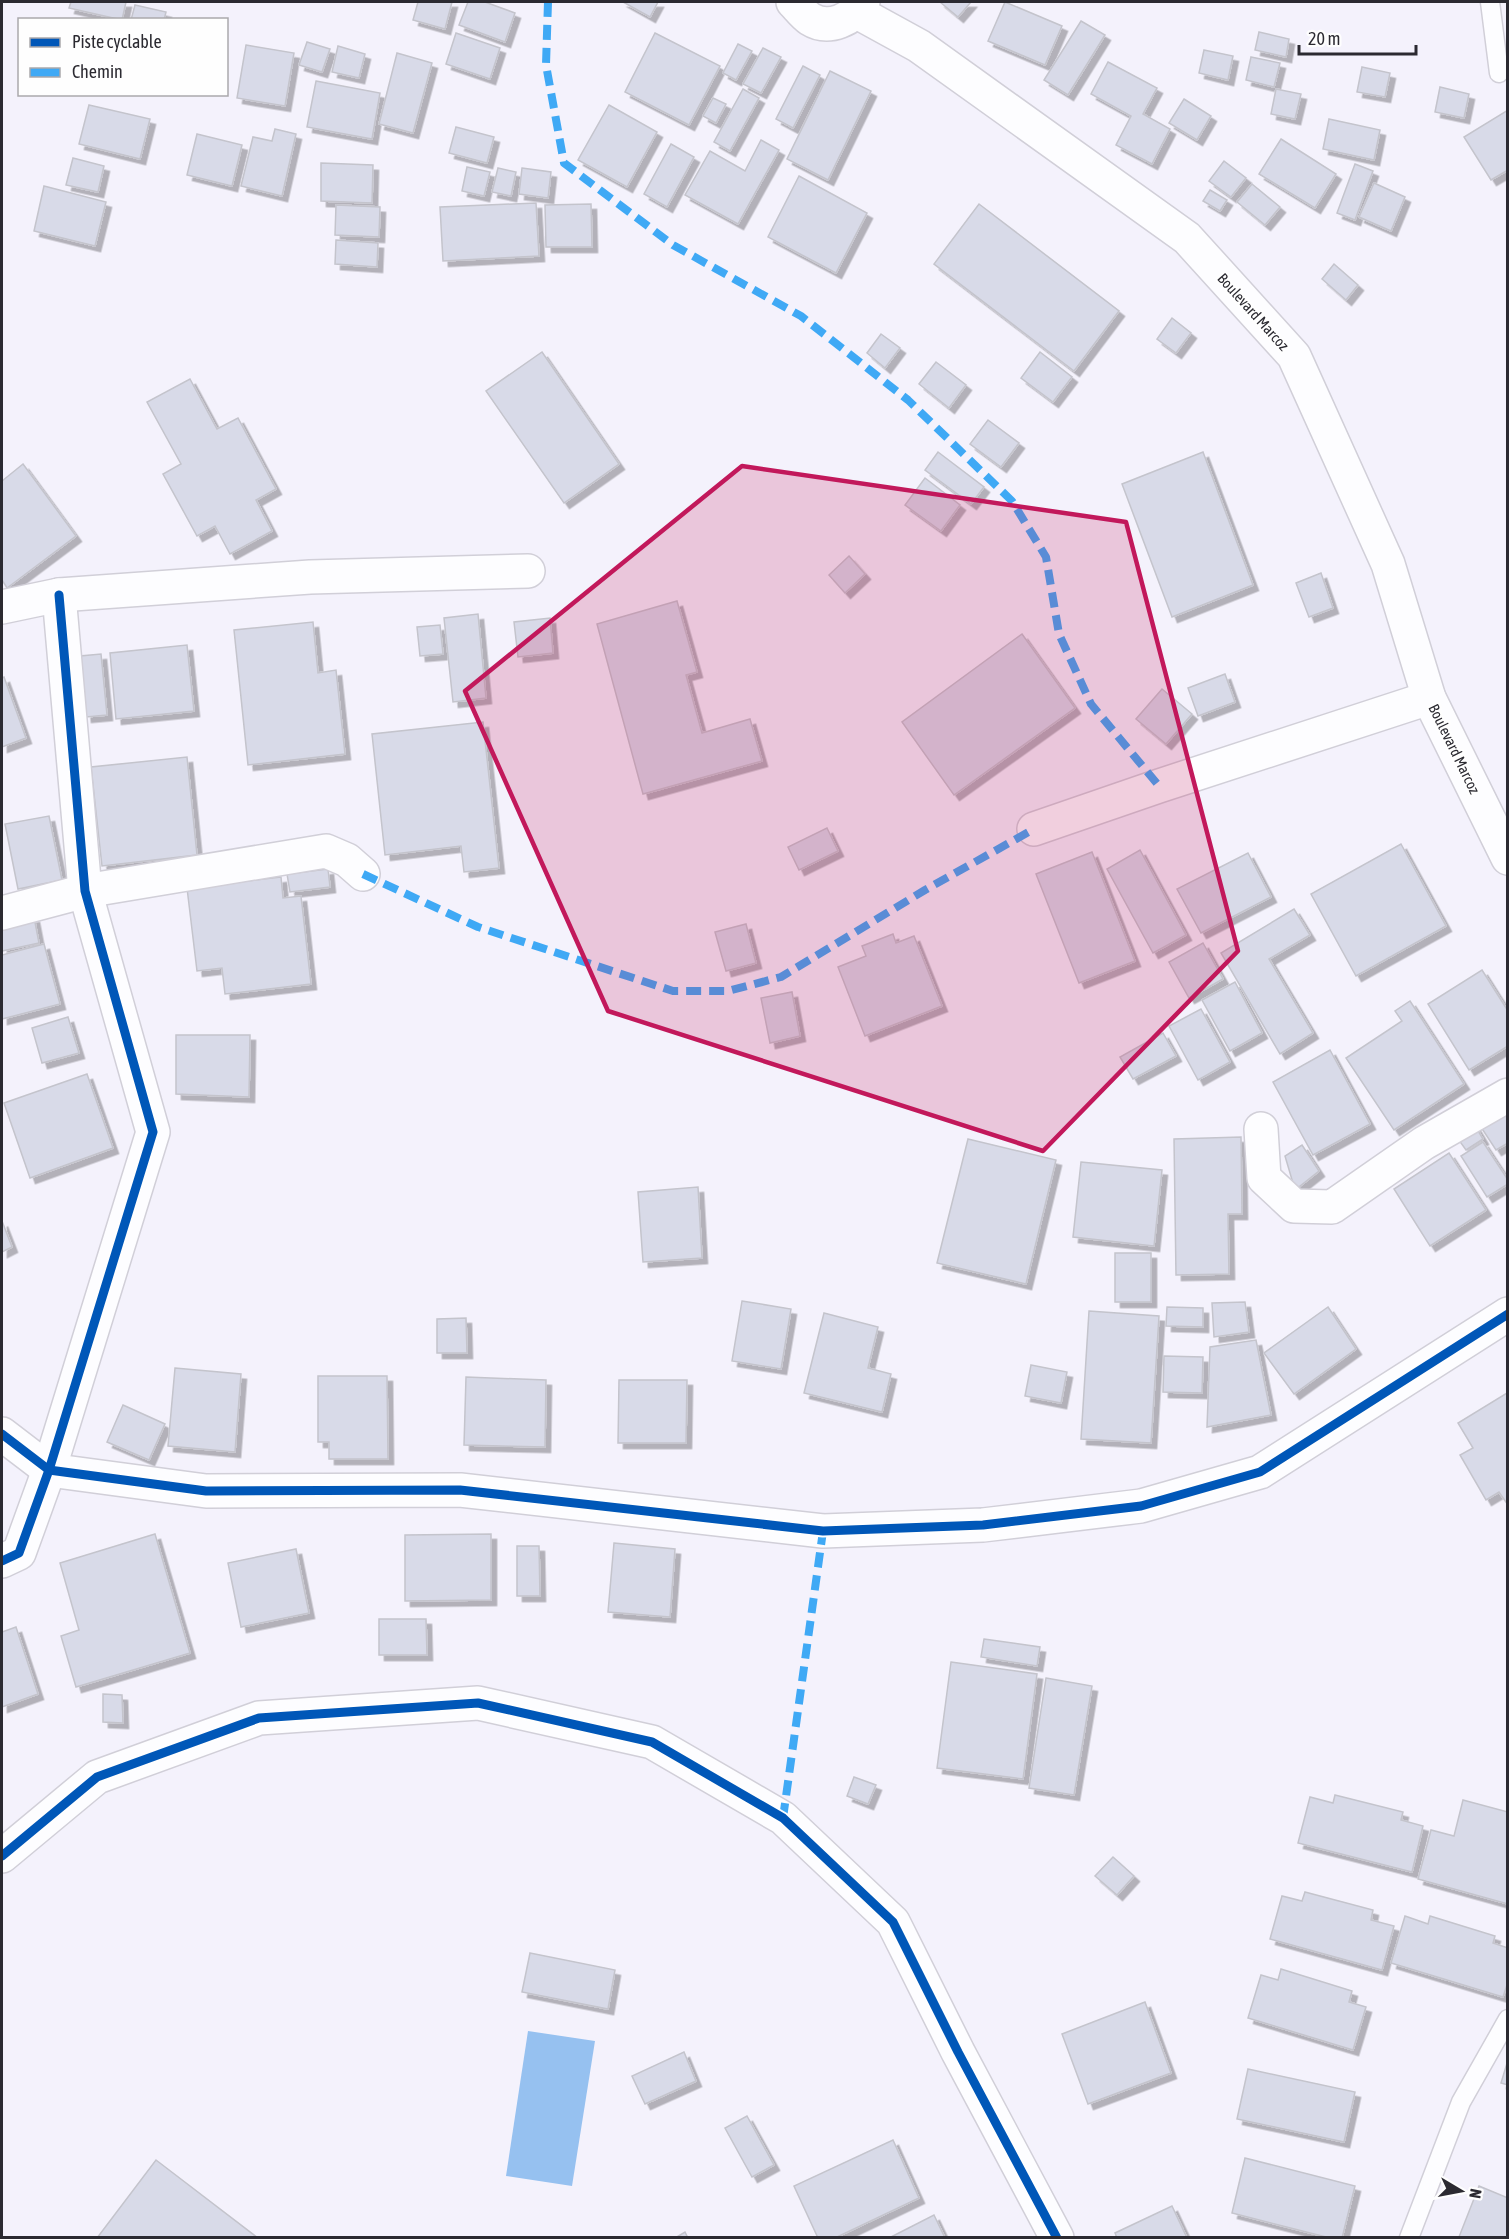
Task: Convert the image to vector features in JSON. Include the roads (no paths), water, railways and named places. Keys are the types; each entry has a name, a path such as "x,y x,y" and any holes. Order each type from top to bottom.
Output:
{"street":[{"path":"793,2 811,20 835,24 860,7"},
{"name":"Boulevard Marcoz","path":"860,7 919,46 1186,238 1294,356 1388,564 1429,698 1508,858"},
{"path":"2,607 59,595 310,577 528,571"},
{"path":"2,1561 19,1553 49,1470 153,1132 85,891 59,595"},
{"path":"1035,829 1429,698"},
{"path":"2,913 85,891 326,851 347,860 363,874"},
{"path":"1261,1129 1264,1178 1294,1206 1332,1207 1424,1143 1508,1095"},
{"path":"2,1434 49,1470 206,1491 460,1490 823,1531 983,1525 1141,1506 1260,1472 1508,1314"},
{"path":"2,1856 97,1777 259,1718 478,1703 652,1742 783,1818 893,1922 958,2052 1057,2238"}],"lane":[{"path":"1490,2 1499,73"},
{"path":"1409,2238 1461,2102 1508,2019"}],"water":[{"path":"528,2031 595,2041 572,2186 506,2176"}]}
